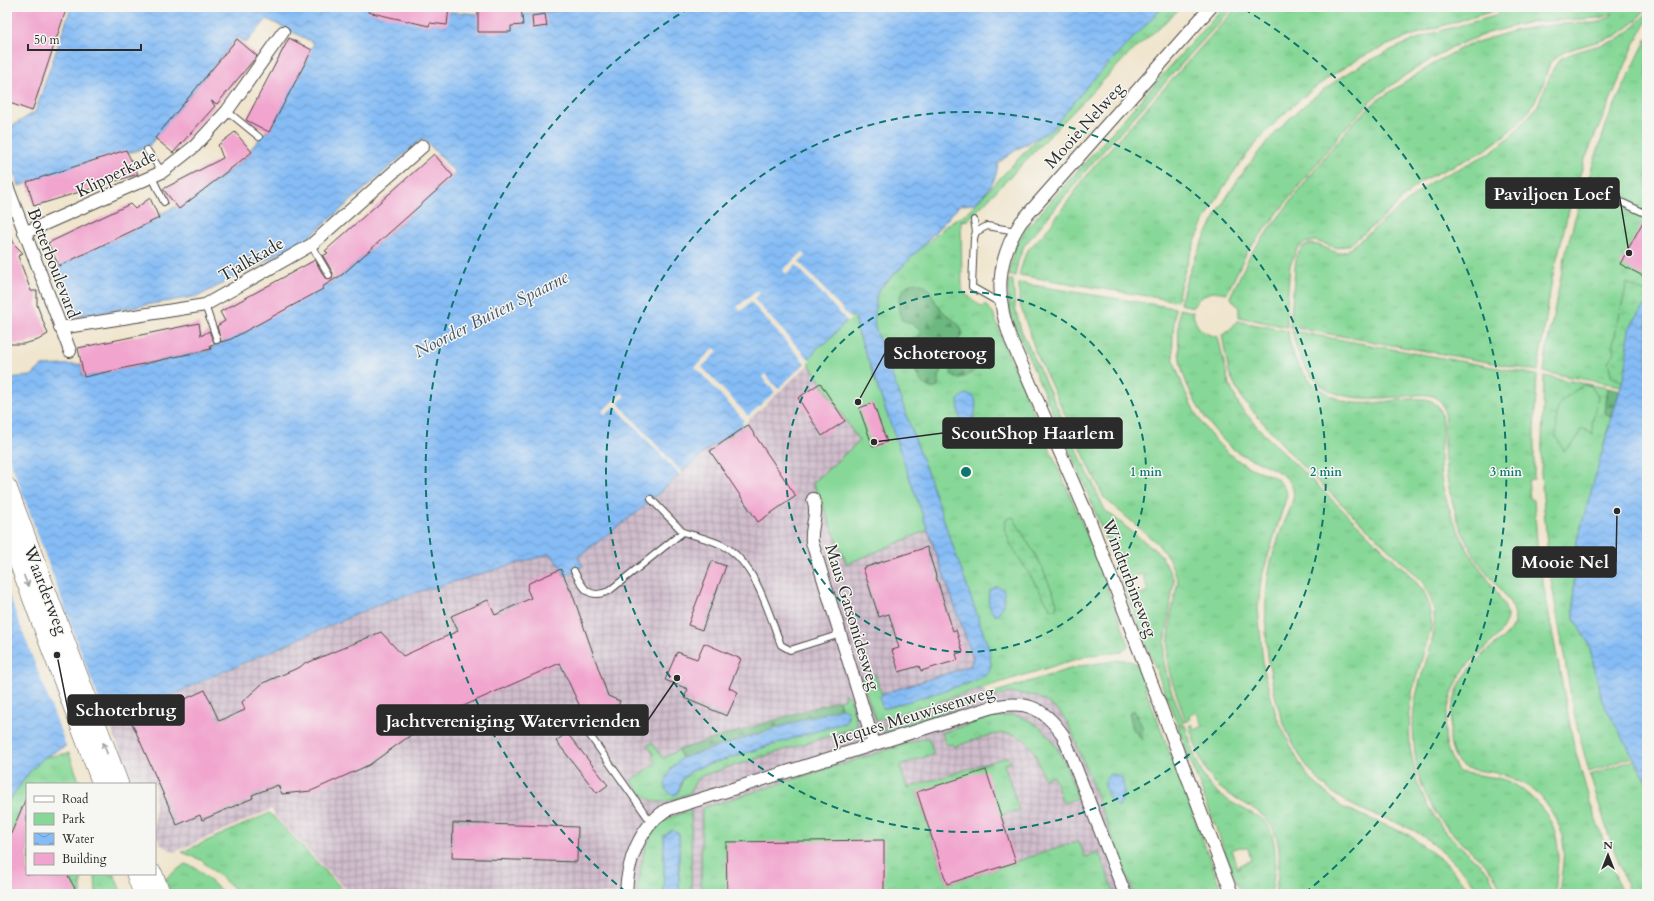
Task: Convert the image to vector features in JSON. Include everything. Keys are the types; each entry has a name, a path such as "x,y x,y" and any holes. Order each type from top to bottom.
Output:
{"main road":[{"name":"Waarderweg","path":"7,487 119,783"},
{"name":"Waarderweg","path":"7,532 102,783"},
{"path":"137,875 154,887"}],"street":[{"name":"Mooie Nelweg","path":"1001,275 1008,247 1016,230 1037,203 1211,7"},
{"name":"Klipperkade","path":"24,233 157,175 195,146 227,111 283,32"},
{"name":"Tjalkkade","path":"60,328 205,305 310,245 423,146"},
{"name":"Botterboulevard","path":"7,186 70,351"},
{"name":"Windturbineweg","path":"1001,275 1000,303 1011,340 1113,578 1232,894"},
{"name":"Maus Gatsonidesweg","path":"812,499 816,511 811,532 812,542 874,744"},
{"name":"Jacques Meuwissenweg","path":"626,894 630,864 641,836 651,822 666,810 1001,705 1020,704 1038,710 1048,716 1062,735 1125,894"}],"lane":[{"path":"227,111 259,137"},
{"path":"147,150 157,175 164,202"},
{"path":"1582,184 1647,214"},
{"path":"974,220 976,232 974,238 972,287 1000,303"},
{"path":"976,232 987,226 1016,230"},
{"path":"310,245 329,275"},
{"path":"205,305 217,340"},
{"path":"651,499 683,532 728,548 742,559 752,573 781,645 786,649 790,650 841,634"},
{"path":"574,571 582,587 590,594 599,596 609,591 683,532"},
{"path":"586,730 651,822"}],"shaded area":[{"path":"809,364 859,441 813,484 847,564 928,530 986,695 1081,666 1110,661 1209,894 350,894 275,816 272,809 174,852 160,844 156,834 156,783 135,783 110,726 126,716 387,601 550,554 561,567 640,510 708,449 748,421"}],"green space":[{"path":"1162,7 1182,7 1127,56 968,220 961,221 962,291 982,307 985,304 994,315 1002,340 1084,527 1129,645 1122,652 1091,655 1073,660 876,721 861,678 875,674 882,694 970,666 973,658 928,530 847,564 813,483 859,441 807,361 915,254 948,224 967,213"},
{"path":"1223,7 1233,7 1088,168 1024,246 1018,261 1015,276 1009,276 1014,248 1025,230"},
{"path":"1237,7 1496,7 1494,11 1415,35 1385,46 1335,73 1303,97 1273,125 1246,156 1222,189 1203,225 1187,262 1177,301 1019,275 1026,252 1046,231 1090,171"},
{"path":"1500,7 1647,7 1636,21 1616,36 1565,51 1550,62 1542,88 1530,110 1510,131 1484,151 1421,181 1383,218 1349,245 1338,248 1315,241 1305,243 1297,249 1290,265 1287,327 1239,317 1239,308 1230,297 1251,253 1330,150 1354,122 1376,101 1438,61 1467,45 1517,30 1559,24 1595,23 1610,17 1613,13 1600,18 1530,22 1488,33 1452,47 1410,72 1375,97 1339,135 1247,252 1227,293 1212,292 1207,294 1200,298 1193,307 1180,304 1191,268 1218,212 1237,181 1258,152 1282,126 1307,103 1335,82 1365,63 1397,47 1431,34 1495,16 1500,11"},
{"path":"1647,13 1647,21 1634,45 1585,159 1568,213 1552,279 1538,371 1290,327 1296,256 1303,247 1310,244 1318,245 1338,253 1347,251 1431,182 1492,152 1515,132 1537,107 1553,69 1560,59 1573,53 1617,40 1629,31"},
{"path":"1647,38 1647,301 1621,386 1544,372 1547,347 1566,252 1575,218 1609,117"},
{"path":"1008,280 1013,280 1015,308 1021,330 1105,510 1161,555 1174,580 1163,658 1169,684 1184,723 1178,726 1084,484 1016,329 1009,309","holes":["1142,574 1148,591 1134,596 1127,580"]},
{"path":"916,282 926,286 942,311 957,322 962,330 963,335 952,347 954,358 973,362 979,366 963,378 955,378 951,373 952,368 950,364 945,363 941,367 938,387 932,389 921,382 915,367 916,362 906,348 907,340 918,336 920,332 918,327 902,320 899,309 900,297 905,287"},
{"path":"1019,283 1175,308 1173,341 1174,362 1191,404 1205,428 1224,449 1235,458 1247,466 1271,476 1280,482 1287,495 1261,579 1258,609 1264,673 1277,718 1296,757 1309,778 1342,807 1409,835 1447,864 1473,894 1275,894 1279,868 1279,855 1275,833 1270,823 1261,814 1230,795 1209,776 1199,755 1189,726 1192,724 1195,730 1203,726 1196,711 1189,716 1190,720 1186,722 1170,675 1167,660 1171,615 1178,581 1169,559 1157,543 1104,498 1036,353 1019,301"},
{"path":"1627,283 1647,294 1647,325 1626,383 1612,377 1608,362 1615,353 1613,343"},
{"path":"1179,309 1193,312 1198,326 1204,332 1218,337 1229,384 1240,407 1263,433 1411,576 1424,592 1428,602 1432,625 1413,688 1409,713 1410,748 1417,782 1427,805 1445,832 1488,872 1499,894 1482,894 1449,858 1420,834 1402,825 1345,802 1323,785 1311,772 1292,742 1274,692 1267,651 1266,614 1270,566 1282,528 1292,504 1294,494 1293,489 1290,482 1277,471 1243,455 1227,444 1202,412 1189,388 1181,365 1179,344"},
{"path":"852,315 856,319 857,329 928,530 847,564 813,483 859,441 807,361 819,346 826,343"},
{"path":"1237,321 1288,331 1292,352 1302,371 1322,391 1339,399 1357,403 1376,403 1405,399 1424,399 1434,402 1438,406 1442,423 1440,467 1445,497 1465,545 1502,602 1507,617 1501,631 1491,643 1473,659 1458,679 1451,697 1445,724 1447,748 1459,772 1492,777 1510,782 1528,794 1546,814 1556,835 1558,846 1555,894 1503,894 1490,870 1445,826 1434,811 1425,794 1419,776 1414,749 1413,730 1415,701 1433,635 1433,608 1429,594 1420,579 1301,465 1242,399 1229,373 1222,335 1228,332"},
{"path":"1292,331 1537,375 1534,431 1534,479 1528,480 1530,499 1534,500 1538,557 1574,746 1589,799 1622,894 1559,894 1563,862 1563,838 1558,823 1544,801 1534,791 1513,779 1501,774 1474,770 1461,765 1456,760 1453,752 1450,741 1451,723 1454,700 1459,686 1467,673 1482,655 1507,634 1514,623 1515,617 1514,611 1506,596 1478,561 1462,531 1457,518 1449,490 1446,469 1444,436 1445,415 1443,405 1436,397 1428,395 1366,398 1348,397 1333,392 1319,384 1308,372 1299,354"},
{"path":"1544,376 1608,388 1605,413 1611,417 1596,477 1576,544 1574,619 1589,644 1602,701 1635,756 1589,772 1574,714 1549,568 1541,473"},
{"path":"1583,385 1591,386 1598,397 1592,423 1593,435 1582,428 1574,443 1564,451 1556,437 1557,411 1561,401"},
{"path":"1608,388 1620,391 1611,417 1605,413"},
{"path":"1013,517 1040,563 1057,602 1056,609 1051,609 1011,545 1004,528 1006,519"},
{"path":"1119,660 1136,663 1223,894 1134,894 1070,727 1060,712 1036,696 1014,693 1004,694 881,732 881,728 1063,671 1081,666"},
{"path":"843,694 849,696 858,727 704,775 696,780 691,792 664,802 657,802 644,796 631,780 656,763 652,757 654,755 647,745 652,742 663,759 678,750 682,758 670,769 679,791 683,779 694,769 846,722 848,716 847,710 841,708 839,700 845,698"},
{"path":"839,700 841,708 682,758 678,750"},
{"path":"1134,710 1143,728 1142,740 1133,729 1129,713"},
{"path":"1012,715 1026,719 1038,726 1048,735 1062,758 1078,798 1063,803 1053,776 1044,779 1033,750 1026,741 1017,736 996,734 954,747 952,744 946,745 942,733 989,718"},
{"path":"1185,725 1202,774 1212,788 1230,802 1265,821 1270,829 1275,847 1275,866 1271,894 1241,894 1178,728","holes":["1240,847 1248,848 1251,860 1239,866 1240,868 1238,869 1231,850"]},
{"path":"928,737 934,754 900,765 907,788 1007,757 1012,762 1004,764 1019,810 1001,815 917,792 947,884 1079,841 1085,857 1099,853 1115,894 701,894 703,808"},
{"path":"69,753 80,783 26,783 26,875 81,875 81,894 7,894 7,803 31,770 45,757"},
{"path":"1636,759 1647,781 1647,894 1630,894 1609,836 1590,775"},
{"path":"691,810 691,894 679,894 679,835 664,836 664,894 637,894 644,852 653,833 659,825 668,819"},
{"path":"270,813 347,894 240,894 201,860 182,852"},
{"path":"185,864 196,868 225,894 172,894 165,879"},
{"path":"95,875 114,875 122,894 96,894"}],"water":[{"name":"Noorder Buiten Spaarne","path":"71,7 416,7 478,14 519,14 582,7 1163,7 1089,84 1051,130 1016,150 998,163 993,182 983,195 974,204 960,205 915,254 877,291 874,318 875,328 989,649 991,664 988,674 972,682 887,708 882,708 880,698 882,694 970,666 973,658 857,329 856,319 852,315 826,343 819,346 809,359 748,421 708,449 640,510 578,557 583,566 565,576 561,567 550,554 387,601 207,679 117,721 115,715 66,746 45,757 31,770 7,803 7,378 31,376 42,366 81,364 83,377 211,350 211,348 339,278 456,173 423,138 307,239 199,296 74,317 55,267 159,218 158,215 177,206 179,209 252,153 250,150 266,131 269,132 314,43 267,19 246,43 238,37 148,147 19,186 7,153 7,129 35,112"},
{"path":"1647,301 1647,781 1602,701 1589,644 1574,619 1574,583 1576,544 1626,368 1629,329"},
{"path":"965,394 972,395 976,402 974,418 967,428 962,424 959,415 958,400"},
{"path":"997,586 1003,589 1004,599 1003,605 998,614 994,614 989,606 989,596 990,590"},
{"path":"841,708 847,710 848,716 846,722 694,769 683,778 677,794 673,795 668,792 666,787 667,776 682,758"},
{"path":"1110,774 1122,778 1123,782 1123,795 1119,806 1117,807 1108,796 1104,782"},
{"path":"672,830 679,834 679,894 664,894 664,836"}],"pier":[{"path":"803,252 806,256 799,262 851,319 848,322 796,265 786,274 783,270"},
{"path":"758,290 760,293 754,299 810,361 744,425 742,423 744,420 695,367 714,348 718,351 702,367 748,416 775,392 762,377 765,374 778,389 805,363 751,302 741,311 737,307"},
{"path":"622,393 625,396 618,403 683,474 681,476 615,406 605,414 602,411"},
{"path":"7,452 107,722 67,748 7,590"}],"building":[{"path":"12,7 67,7 32,111 7,102 7,22"},
{"path":"369,7 449,7 447,25 430,23 429,26 368,12"},
{"path":"478,7 521,7 523,25 511,26 511,32 478,32"},
{"path":"545,14 547,26 533,28 532,16"},
{"path":"289,38 312,50 269,132 246,120"},
{"path":"237,39 257,56 217,104 211,101 215,106 173,153 155,138"},
{"path":"235,132 252,152 179,209 163,189 223,158 218,145"},
{"path":"126,150 138,174 34,206 27,182"},
{"path":"434,154 453,176 343,274 322,287 323,289 231,339 221,342 217,326 225,321 220,312 315,260 325,278 332,279 333,273 323,256 328,253 325,251"},
{"path":"150,198 159,218 59,266 48,243 130,204 135,209"},
{"path":"1645,218 1647,218 1647,278 1620,264"},
{"path":"8,229 14,244 23,253 18,256 31,291 37,291 37,305 48,334 38,340 23,344 7,344"},
{"path":"199,323 201,336 209,331 215,344 210,345 211,349 84,377 78,348"},
{"path":"820,383 845,421 822,436 798,398"},
{"path":"873,403 887,442 873,447 859,408"},
{"path":"748,425 796,496 758,522 710,451"},
{"path":"927,547 953,631 956,630 963,652 956,654 958,660 921,671 919,666 899,672 892,650 899,648 889,614 879,617 863,568"},
{"path":"712,561 726,566 702,630 688,625"},
{"path":"561,569 571,590 608,696 620,701 609,729 586,720 560,663 432,720 369,765 311,791 282,794 278,785 252,795 253,798 202,820 200,815 177,825 132,723 205,690 219,721 245,710 242,702 263,683 300,667 306,662 307,663 381,632 403,656 458,631 451,616 488,600 495,615 531,598 527,589 529,583"},
{"path":"704,643 741,659 729,688 738,692 727,716 684,698 688,689 665,680 677,652 697,659"},
{"path":"567,733 608,785 597,793 556,741"},
{"path":"986,770 1016,862 947,884 917,792"},
{"path":"26,798 26,875 68,875 78,894 7,894 7,843"},
{"path":"453,823 578,827 577,862 452,858"},
{"path":"884,840 884,894 727,894 726,842"}],"place":[{"name":"Paviljoen Loef","path":"1629,253"},
{"name":"Schoteroog","path":"858,402"},
{"name":"ScoutShop Haarlem","path":"874,442"},
{"name":"Mooie Nel","path":"1617,511"},
{"name":"Schoterbrug","path":"57,655"},
{"name":"Jachtvereniging Watervrienden","path":"677,678"}]}
